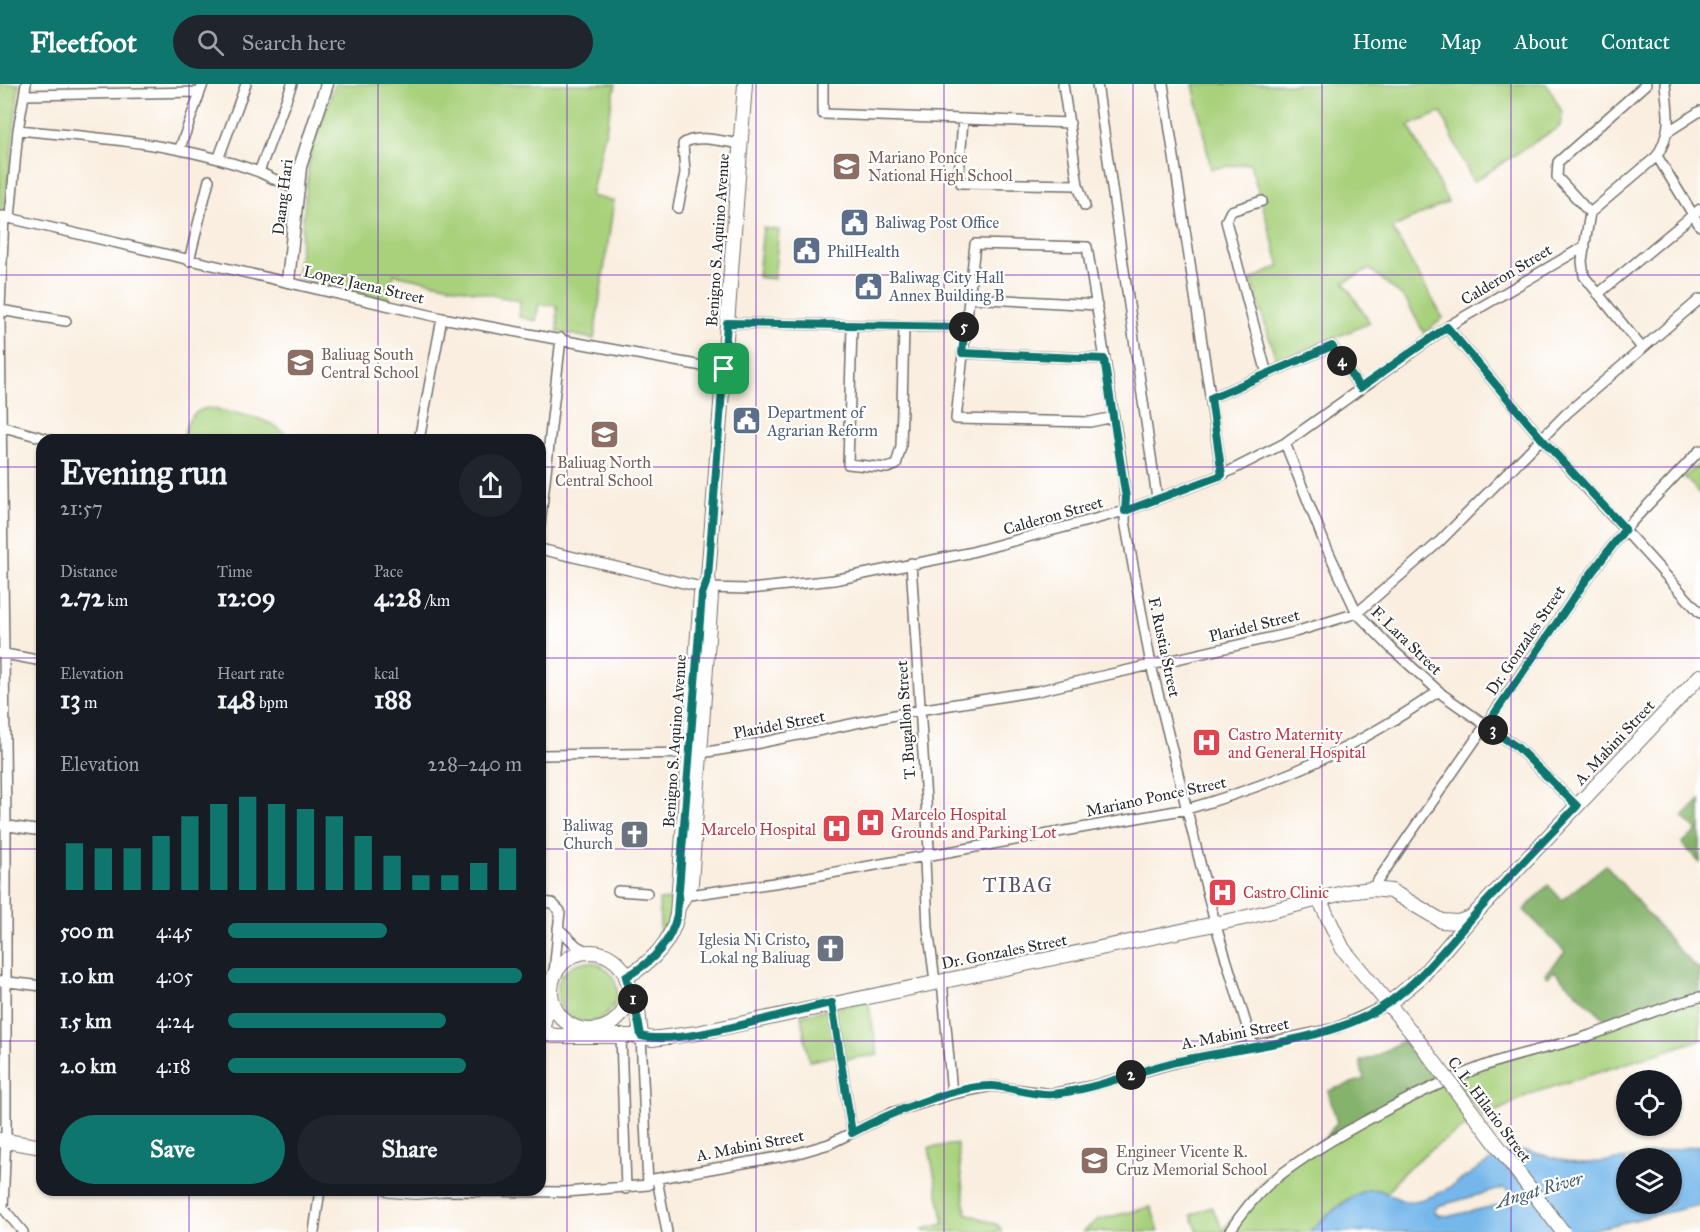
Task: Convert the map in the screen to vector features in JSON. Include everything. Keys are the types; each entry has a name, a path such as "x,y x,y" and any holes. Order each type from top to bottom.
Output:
{"main road":[{"name":"Benigno S. Aquino Avenue","path":"626,977 644,967 666,944 675,926 681,900 695,753 702,594 708,585 745,84"},
{"name":"A. Mabini Street","path":"1387,1005 1422,976 1472,917 1700,676"},
{"name":"Dr. Gonzales Street","path":"546,1033 553,1036 641,1036 652,1039 697,1033 938,980 1320,901 1347,892 1372,889 1391,891 1442,921 1458,922 1472,917"},
{"name":"C. L. Hilario Street","path":"1320,901 1343,950 1413,1034 1563,1232"},
{"path":"546,1008 554,973 567,959 588,952 600,953 613,960 626,977 629,993 638,1010 641,1036"},
{"path":"546,1029 553,1027 600,1027 613,1023 625,1010 629,993"},
{"path":"550,997 560,1017 576,1027"},
{"path":"3,1141 36,1146"}],"street":[{"path":"26,84 4,217 0,309 66,321"},
{"path":"219,157 246,84"},
{"path":"260,172 292,84"},
{"name":"Daang Hari","path":"288,281 302,158 327,84"},
{"path":"823,84 823,114 1070,123"},
{"path":"1063,84 1078,185 1085,206"},
{"path":"1097,84 1157,498"},
{"path":"1163,84 1222,475"},
{"path":"1590,213 1557,177 1558,162 1646,84"},
{"path":"1642,348 1598,294 1582,269 1590,213 1657,156 1669,131 1665,84"},
{"path":"24,95 201,88 180,148"},
{"path":"1669,131 1700,111"},
{"path":"963,119 959,176 961,183 1078,185"},
{"path":"18,130 180,148 219,157 260,172 299,191"},
{"path":"678,208 685,172 683,144 687,140 697,139 741,144"},
{"path":"1657,156 1696,212 1700,226"},
{"path":"189,261 209,180"},
{"path":"1262,201 1231,211 1226,221 1267,374"},
{"path":"1598,294 1696,212"},
{"name":"Lopez Jaena Street","path":"4,217 442,318 724,369"},
{"name":"F. Rustia Street","path":"968,298 975,244 1087,247 1114,417 1125,511 1151,665 1215,923 1253,1046"},
{"name":"Calderon Street","path":"546,550 708,585 750,589 834,580 1010,543 1125,511 1222,475 1286,443 1447,327 1585,246"},
{"path":"1096,305 968,298 956,419 1079,422 1114,417"},
{"name":"Plaridel Street","path":"546,755 695,753 809,734 920,710 1037,691 1295,632 1357,612 1439,542 1541,438 1700,299"},
{"path":"0,318 3,1208 23,1232"},
{"path":"420,434 442,318"},
{"path":"727,323 852,327 965,327"},
{"path":"852,327 849,464 887,468 896,465 901,447 904,327"},
{"path":"1447,327 1541,438 1700,613"},
{"path":"546,472 561,338"},
{"path":"1211,398 1332,346 1360,388"},
{"path":"962,353 1104,359"},
{"path":"1,426 36,436"},
{"name":"F. Lara Street","path":"1286,443 1324,542 1357,612 1393,650 1439,692 1517,747 1577,806"},
{"name":"Dr. Gonzales Street","path":"1372,889 1584,583 1625,529 1700,450"},
{"name":"T. Bugallon Street","path":"911,563 927,854 928,928 938,980 952,1094"},
{"path":"2,653 36,660"},
{"name":"Mariano Ponce Street","path":"681,900 1187,808 1235,795 1331,757 1382,729 1439,692"},
{"path":"3,825 36,830"},
{"path":"618,891 647,893"},
{"path":"546,903 558,906 554,973"},
{"path":"558,928 577,946 588,952"},
{"path":"3,981 36,985"},
{"path":"1229,1232 1249,1204 1270,1183 1343,1135 1433,1088 1495,1063 1590,1035 1676,1003 1700,997"},
{"path":"832,1003 852,1133"},
{"name":"A. Mabini Street","path":"546,1192 626,1189 651,1181 795,1154 829,1144 894,1112 952,1094 992,1086 1051,1094 1092,1086 1168,1064 1336,1028 1387,1005"},
{"path":"621,1036 626,1189"},
{"path":"641,1036 651,1181 667,1232"},
{"path":"314,1232 320,1196"}],"green space":[{"path":"0,84 19,84 5,212 0,211"},
{"path":"335,84 616,84 591,196 614,201 594,339 558,332 557,306 539,304 536,321 519,317 520,301 394,274 388,300 297,278 310,153"},
{"path":"1193,84 1547,84 1562,112 1560,126 1473,182 1441,112 1409,126 1448,202 1392,228 1443,318 1424,333 1406,300 1370,269 1344,282 1370,323 1277,362 1251,280 1280,266 1250,163 1211,169"},
{"path":"763,228 779,230 774,279 758,277"},
{"path":"203,409 241,414 264,421 274,425 285,434 184,434 190,418"},
{"path":"1700,464 1700,493 1684,477"},
{"path":"1700,800 1700,863 1682,843 1697,831 1683,817"},
{"path":"1606,865 1682,954 1700,970 1700,997 1606,1020 1554,971 1548,977 1545,974 1565,952 1524,910 1548,885 1562,900"},
{"path":"659,900 673,900 665,937 657,944 660,927"},
{"path":"581,962 593,962 604,967 612,975 617,992 615,1004 604,1017 593,1022 581,1022 570,1017 562,1009 557,998 557,986 562,975 570,967"},
{"path":"1700,997 1700,1040 1530,1094 1484,1118 1451,1075 1536,1044 1588,1034 1606,1020"},
{"path":"868,1001 878,1055 845,1059 844,1054 809,1061 801,1015"},
{"path":"1408,1038 1440,1081 1325,1138 1337,1123 1328,1091 1364,1079 1360,1061 1374,1057"},
{"path":"1440,1081 1472,1123 1437,1145 1413,1164 1393,1184 1387,1194 1377,1190 1356,1195 1335,1208 1310,1232 1198,1232 1191,1215 1212,1207 1223,1230 1265,1180 1325,1138"},
{"path":"957,1144 966,1213 998,1225 1002,1232 924,1232 923,1229 944,1224 929,1148"},
{"path":"1151,1207 1159,1232 1083,1232 1097,1220"}],"water":[{"path":"1700,1146 1700,1205 1682,1209 1682,1149"},
{"name":"Angat River","path":"1516,1151 1529,1151 1578,1163 1616,1160 1616,1214 1661,1214 1582,1232 1309,1232 1343,1203 1363,1192 1381,1191 1401,1200 1416,1201 1447,1189 1491,1161","holes":["1504,1188 1512,1194 1507,1203 1450,1216 1438,1215 1434,1211 1438,1206"]}],"place":[{"name":"Mariano Ponce National High School","path":"847,166"},
{"name":"Baliwag Post Office","path":"854,222"},
{"name":"PhilHealth","path":"806,251"},
{"name":"Baliwag City Hall Annex Building B","path":"868,286"},
{"name":"Baliuag South Central School","path":"300,363"},
{"name":"Department of Agrarian Reform","path":"746,421"},
{"name":"Baliuag North Central School","path":"604,434"},
{"name":"Castro Maternity and General Hospital","path":"1207,743"},
{"name":"Marcelo Hospital Grounds and Parking Lot","path":"870,823"},
{"name":"Marcelo Hospital","path":"837,829"},
{"name":"Baliwag Church","path":"634,834"},
{"name":"Castro Clinic","path":"1222,892"},
{"name":"Iglesia Ni Cristo, Lokal ng Baliuag","path":"831,948"},
{"name":"Engineer Vicente R. Cruz Memorial School","path":"1095,1160"}],"district":[{"name":"TIBAG","path":"1018,885"}],"route":[{"path":"727,323 852,327 965,327 962,353 1104,359 1126,498 1125,511 1222,475 1211,398 1332,346 1360,388 1447,327 1541,438 1625,529 1584,583 1486,726 1517,747 1577,806 1472,917 1422,976 1387,1005 1336,1028 1302,1037 1177,1062 1092,1086 1051,1094 992,1086 952,1094 894,1112 852,1133 832,1003 697,1033 652,1039 641,1036 638,1010 629,993 626,977 644,967 666,944 675,926 677,915 702,594 708,578 724,369 727,323"}]}
